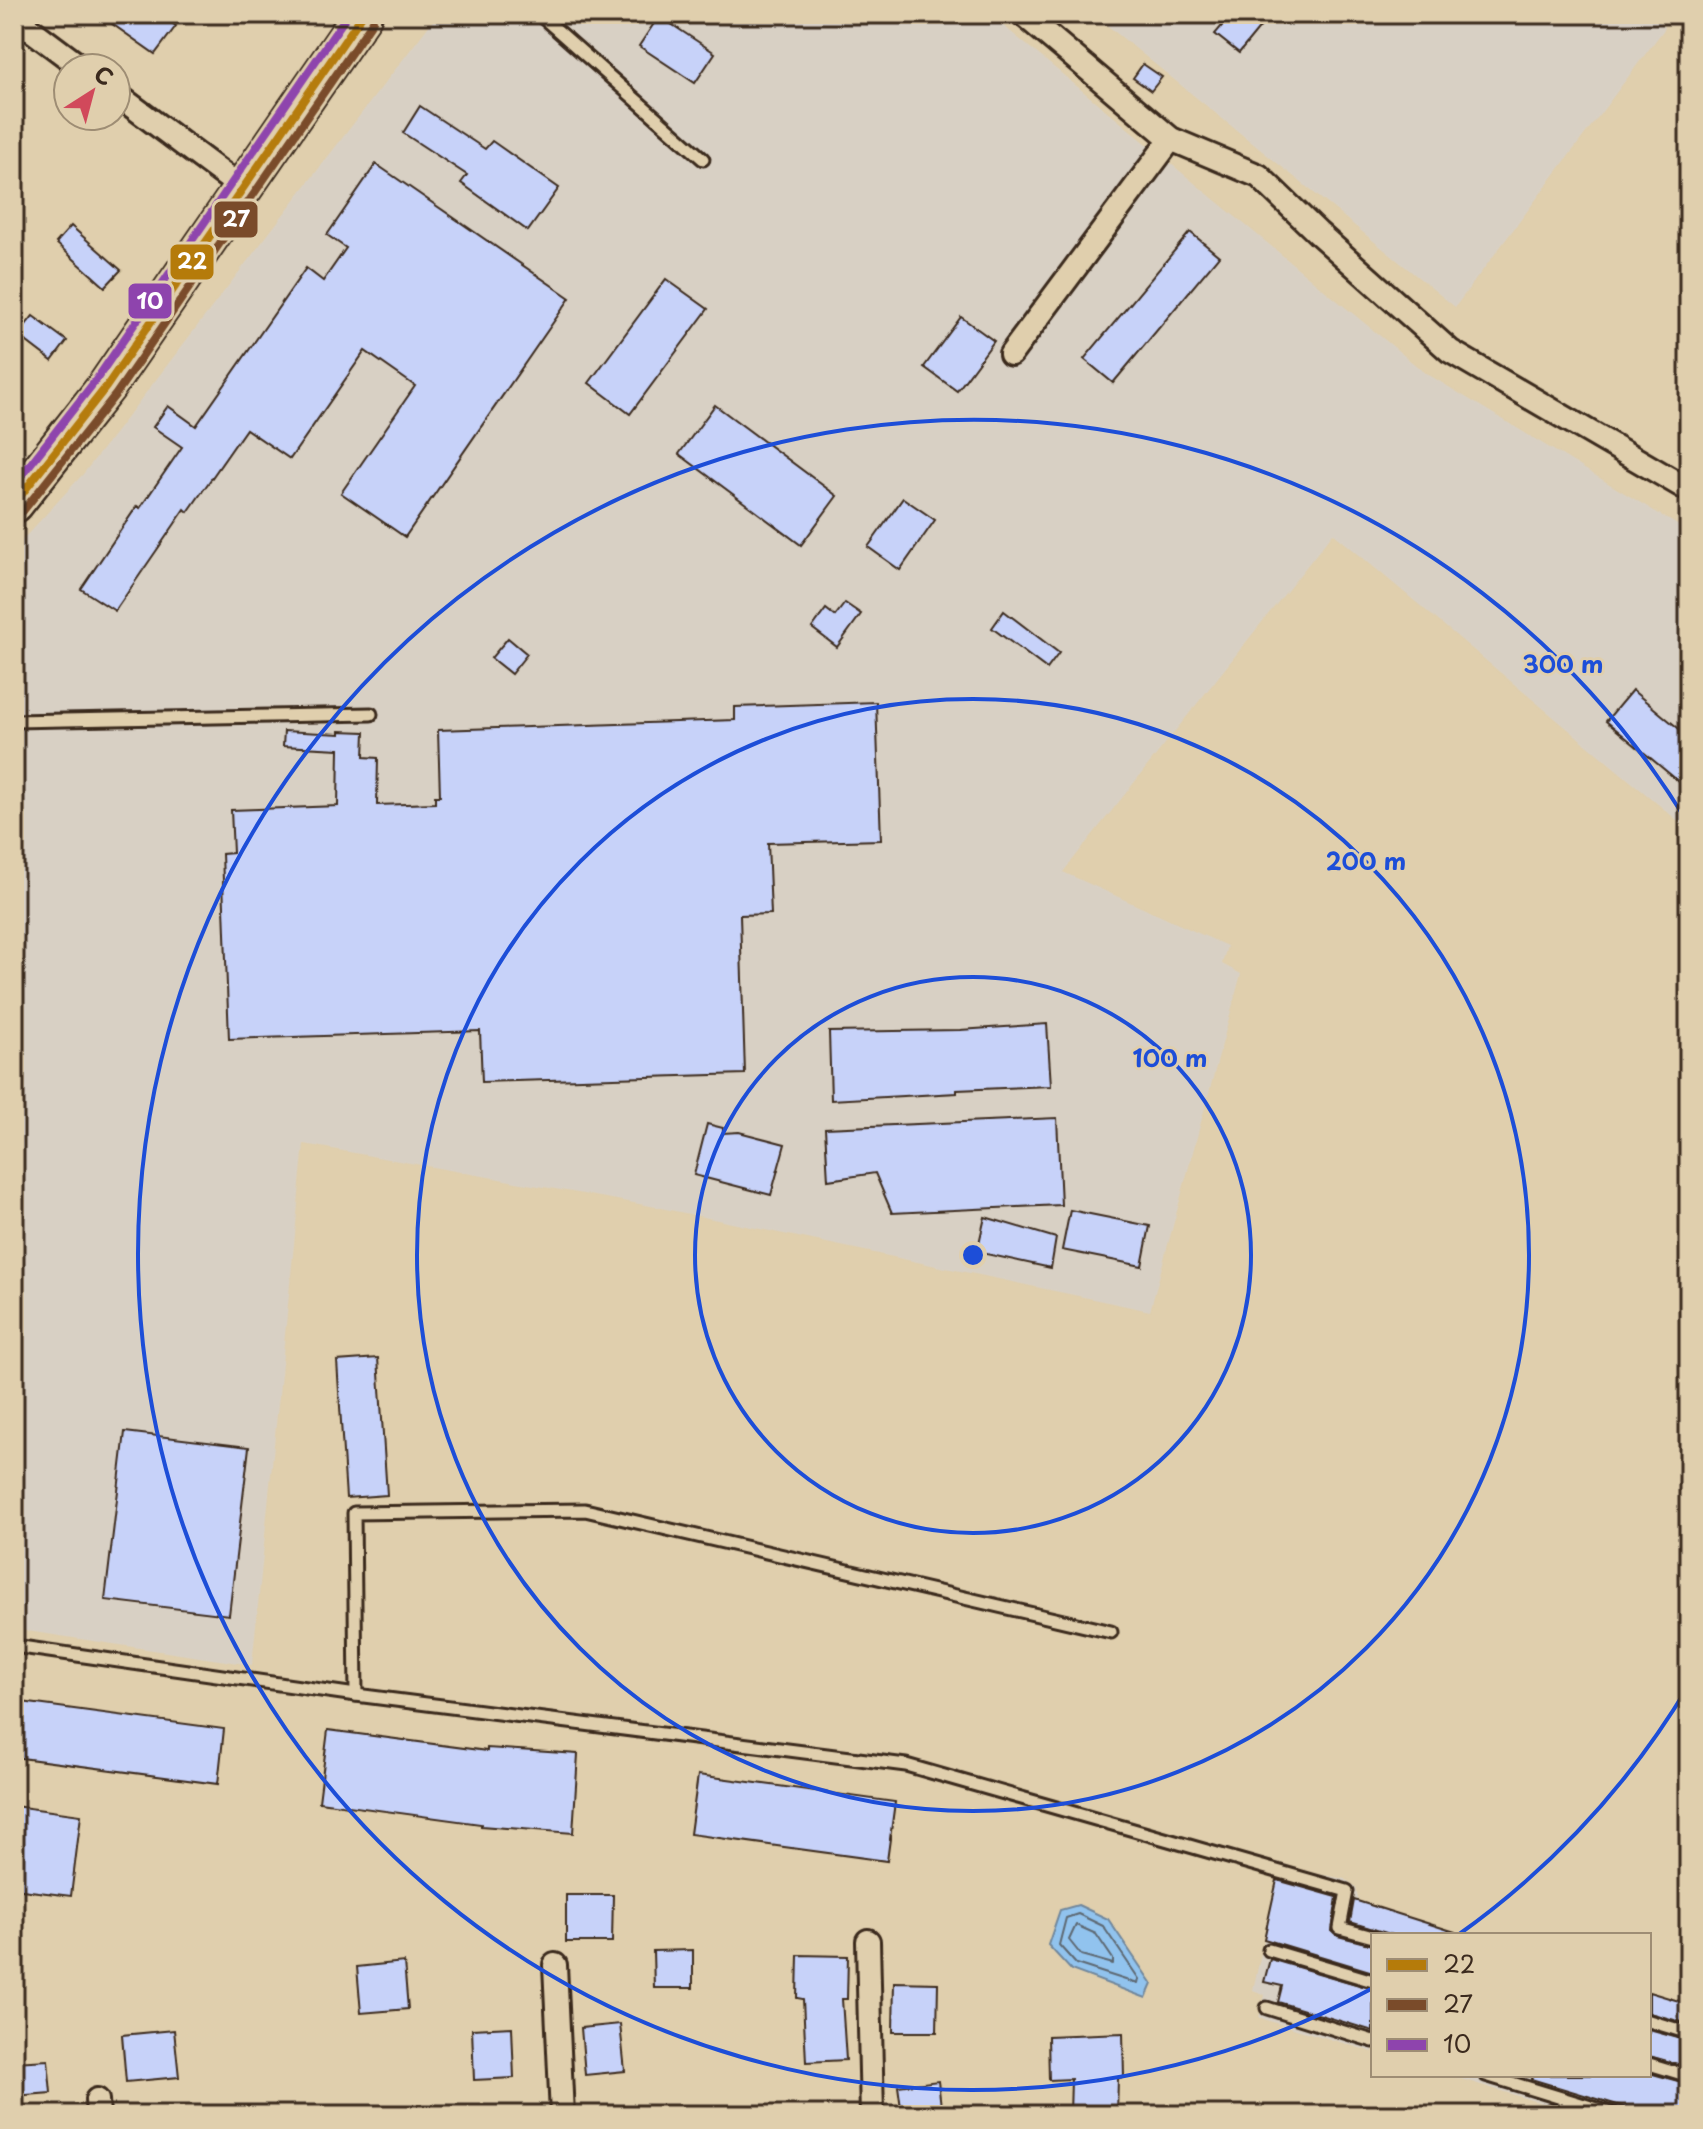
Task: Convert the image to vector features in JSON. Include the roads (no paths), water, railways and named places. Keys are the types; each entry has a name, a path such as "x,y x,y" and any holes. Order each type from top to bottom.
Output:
{"highway":[{"path":"14,504 106,387 363,14"}],"street":[{"path":"1023,14 1171,139 1259,176 1450,351 1689,490"},
{"path":"14,17 61,52"},
{"path":"132,106 243,189"},
{"path":"1011,354 1171,139"},
{"path":"868,1941 872,2115"},
{"path":"555,1965 562,2115"}],"lane":[{"path":"539,14 703,159"},
{"path":"14,721 371,714"},
{"path":"356,1695 354,1513 585,1510 1111,1632"},
{"path":"14,1646 356,1695 906,1765 1347,1891 1340,1928 1371,1936"},
{"path":"1269,1950 1371,1980"},
{"path":"1267,2008 1371,2040"},
{"path":"1651,2022 1689,2033"},
{"path":"1651,2065 1689,2076"},
{"path":"1493,2077 1617,2115"}],"water":[{"path":"1078,1905 1108,1919 1152,1984 1146,1998 1071,1970 1048,1945 1060,1910"}]}
